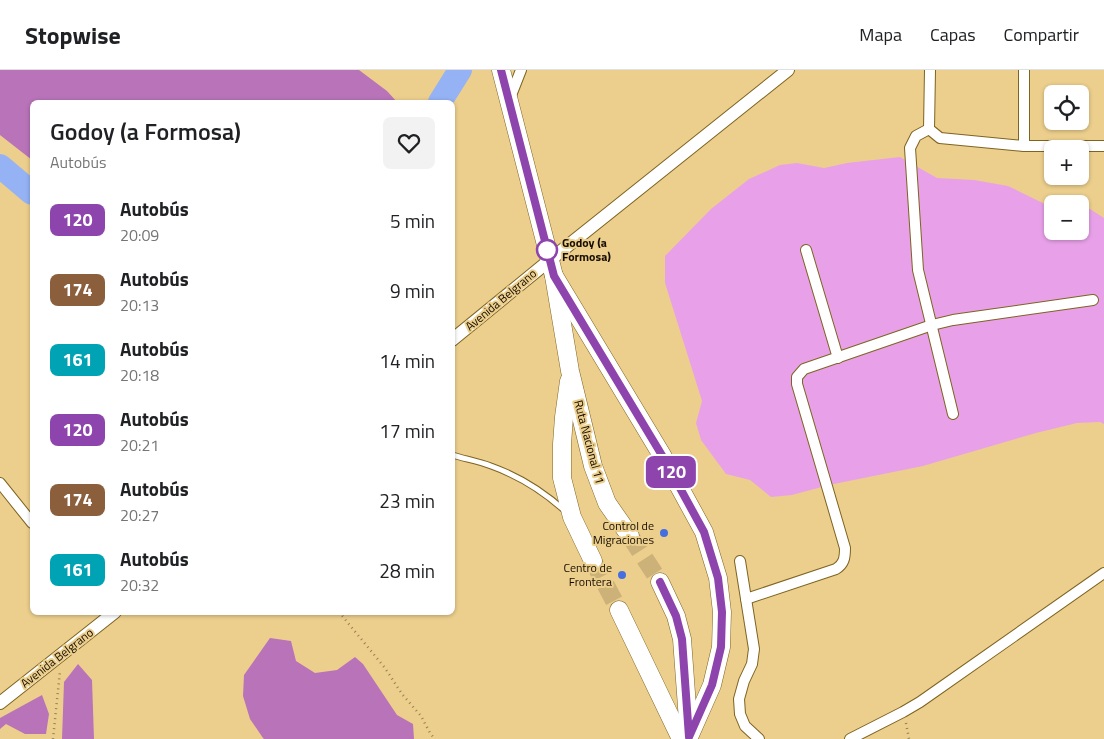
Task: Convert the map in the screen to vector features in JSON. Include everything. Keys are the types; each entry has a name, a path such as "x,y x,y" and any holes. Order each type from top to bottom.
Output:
{"highway":[{"name":"Ruta Nacional 11","path":"503,76 552,268 570,371 593,466 608,503 630,536"},
{"name":"Ruta Nacional 11","path":"552,268 667,464 704,532 718,578 722,612 721,647 712,685 686,738"},
{"name":"Ruta Nacional 11","path":"570,371 564,418 562,478 572,517 593,561"},
{"path":"660,582 676,616 682,639 686,738"},
{"path":"619,610 686,738"}],"street":[{"path":"509,99 521,70"},
{"name":"Avenida Belgrano","path":"455,338 552,268 788,70"},
{"path":"929,129 930,70"},
{"path":"1024,70 1024,146"},
{"path":"929,129 940,138 1024,146 1104,146"},
{"path":"929,129 916,136 910,148 918,270 953,414"},
{"path":"806,250 838,358"},
{"path":"746,599 836,569 841,566 845,559 845,548 797,384 797,377 804,369 932,325 953,320 1093,300"},
{"path":"0,483 30,520"},
{"path":"740,562 754,649 752,664 744,681 739,699 740,714 745,726 759,739"},
{"path":"850,739 920,702 1104,573"},
{"name":"Avenida Belgrano","path":"0,703 108,615"}],"lane":[{"path":"455,456 491,466 521,479 548,496 572,517"}],"path":[{"path":"341,615 385,668 402,694 421,716 435,739"},
{"path":"53,739 61,655"},
{"path":"903,712 909,739"}],"shaded area":[{"path":"0,70 359,70 387,91 395,100 30,100 30,158 0,135"},
{"path":"900,157 937,178 974,180 1008,186 1044,204 1044,240 1089,240 1089,209 1104,218 1104,424 1100,422 1077,423 923,466 829,485 792,495 771,497 750,480 726,474 701,440 696,423 702,401 665,283 665,256 711,209 749,179 780,165 797,163 824,168 847,163"},
{"path":"270,638 291,641 296,661 315,673 337,670 355,657 363,664 397,715 413,724 414,739 264,739 250,719 243,696 244,675"},
{"path":"78,664 92,680 94,739 62,739 64,682"},
{"path":"42,695 49,714 46,734 25,734 6,724 0,729 0,718"}],"waterway":[{"path":"441,100 460,70"},
{"path":"0,166 30,191"}],"tunnel":[{"path":"630,536 660,582"},
{"path":"593,561 619,610"}],"bus line":[{"name":"120","path":"501,70 554,276 663,457 704,532 718,578 722,612 721,647 712,685 689,737 682,639 676,616 660,582"}],"place":[{"name":"Godoy (a Formosa)","path":"547,250"},
{"name":"Control de Migraciones","path":"664,533"},
{"name":"Centro de Frontera","path":"622,575"}]}
